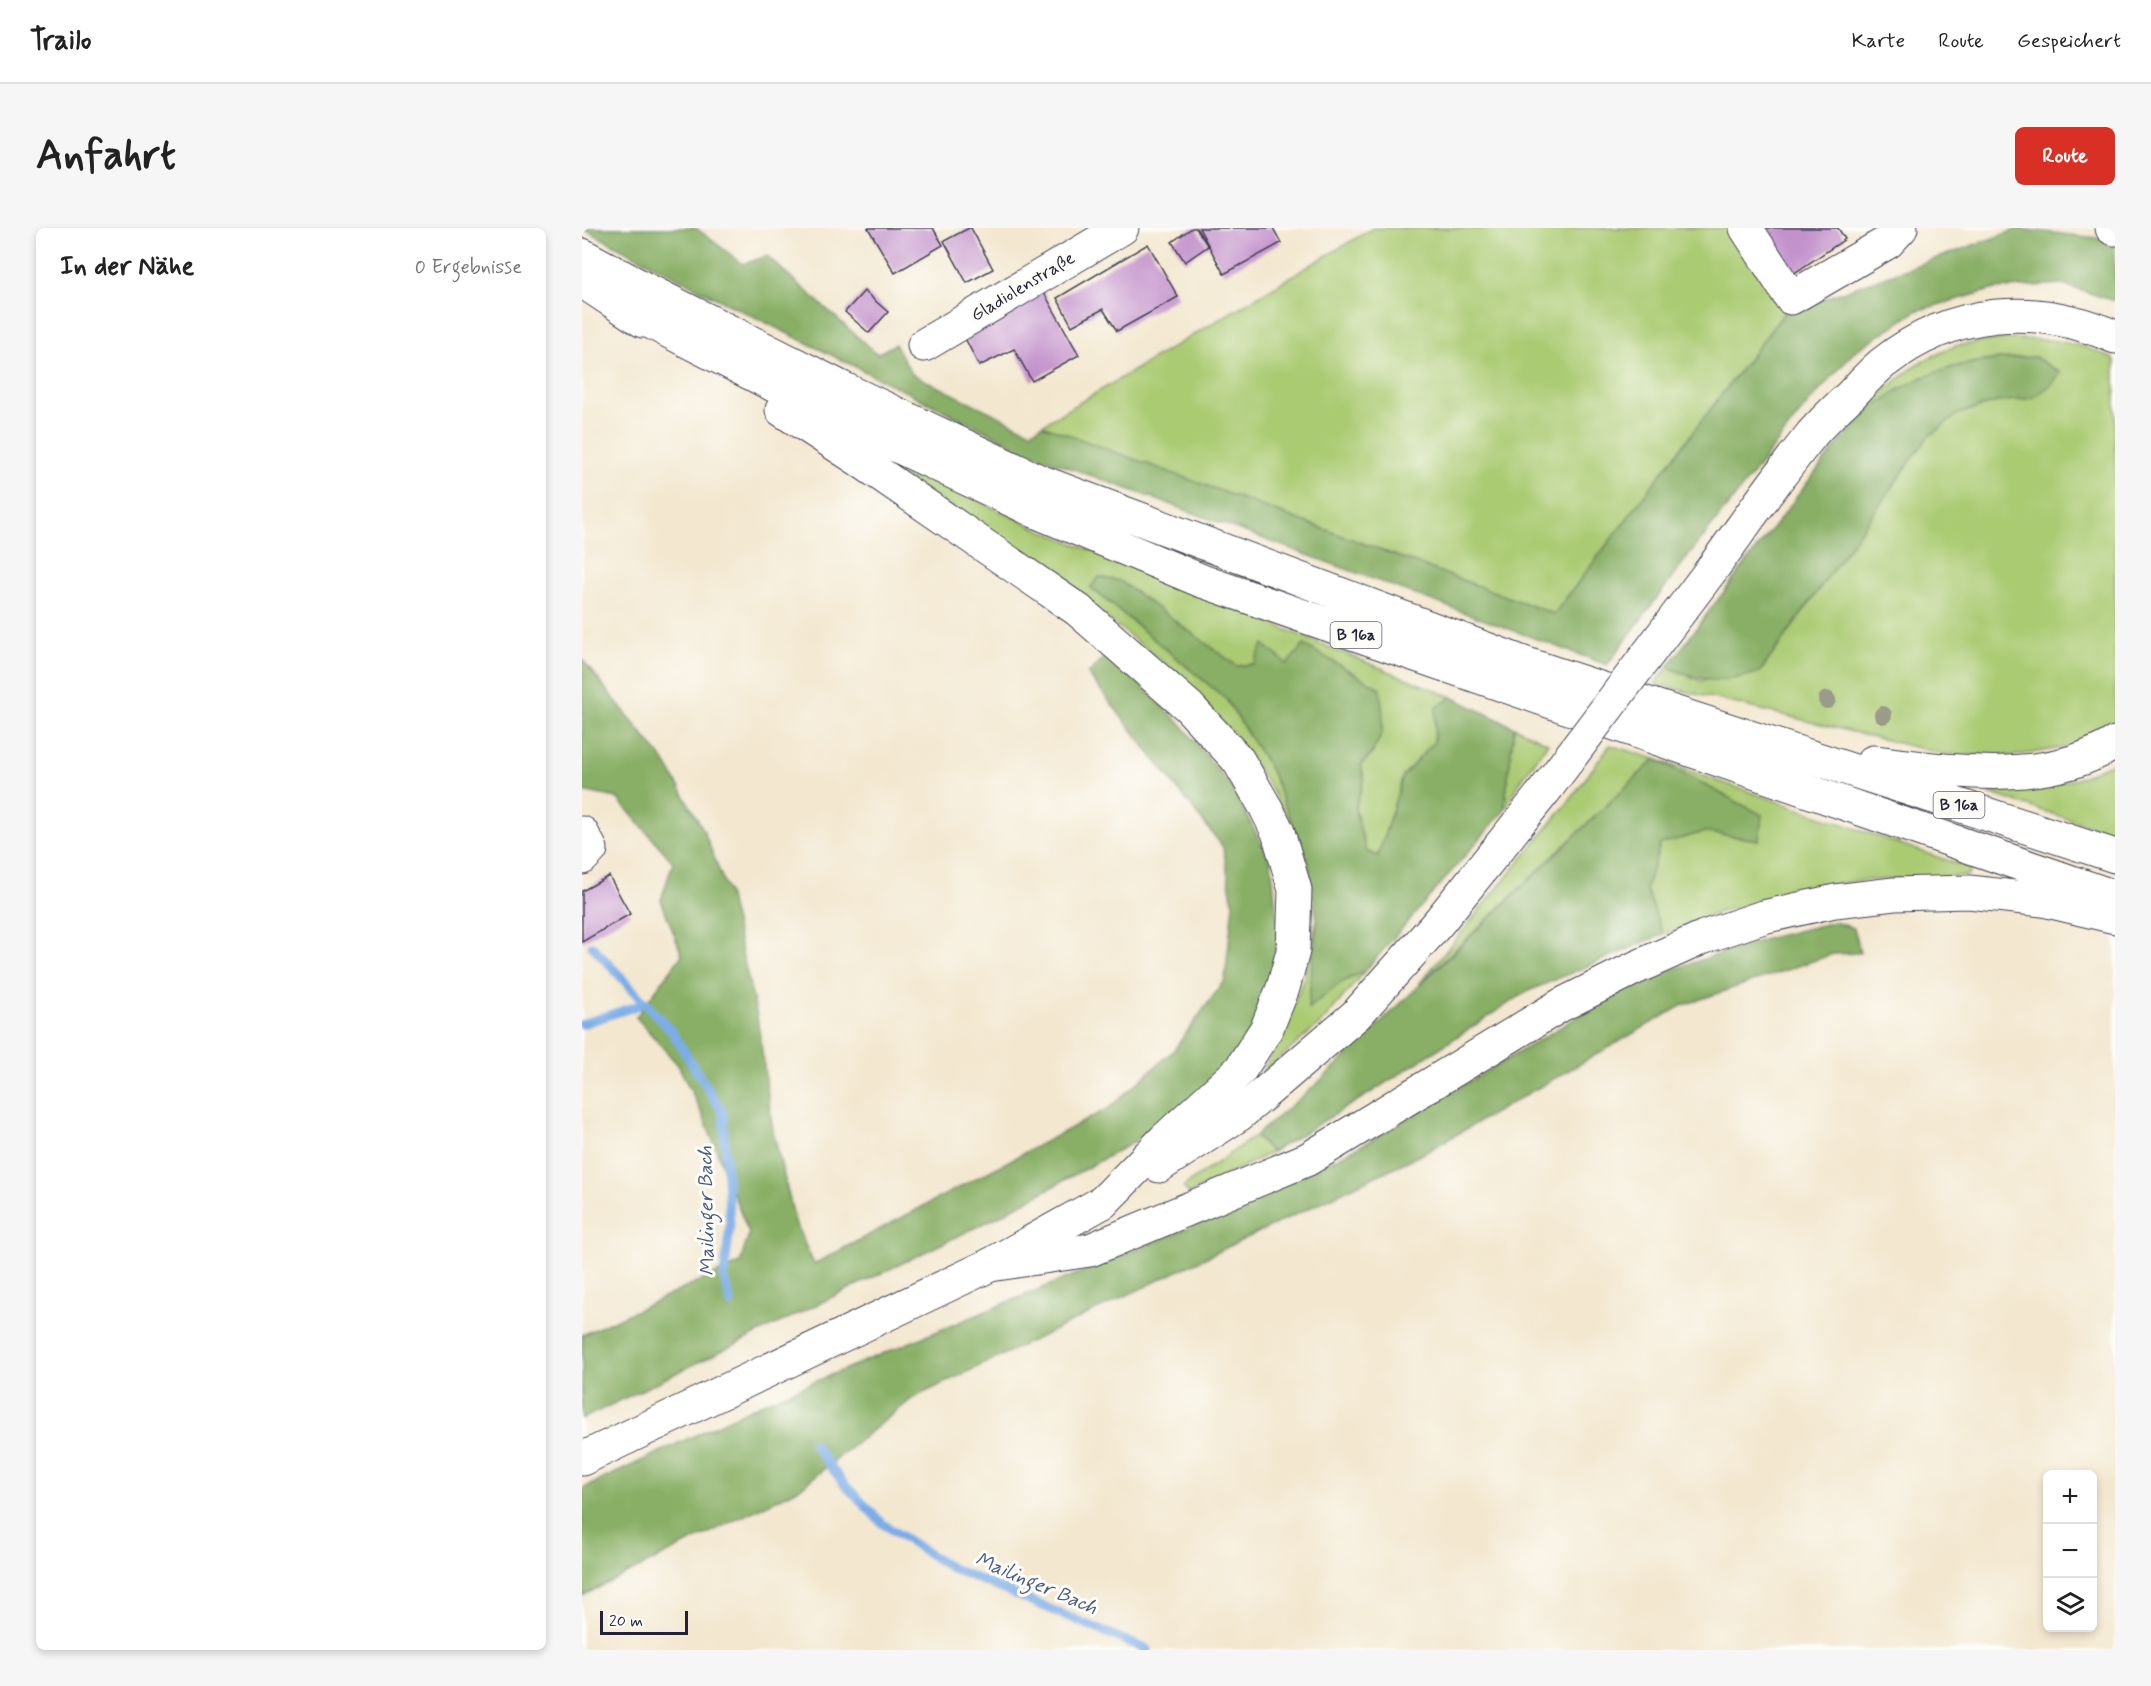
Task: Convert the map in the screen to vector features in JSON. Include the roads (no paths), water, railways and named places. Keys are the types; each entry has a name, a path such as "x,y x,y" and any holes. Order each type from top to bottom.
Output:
{"main road":[{"name":"Gladiolenstraße","path":"924,345 1122,228"},
{"path":"1746,228 1791,298 1888,242 1901,228"},
{"name":"B 16a","path":"582,255 842,388 1039,481 1526,664 2115,856"},
{"name":"B 16a","path":"582,281 624,309 834,416 1024,506 1202,581 2115,897"},
{"path":"624,309 858,459 1078,610 1189,707 1238,760 1266,808 1278,832 1295,890 1293,951 1283,987 1267,1028 1240,1070 1164,1140 1103,1202"},
{"path":"582,1459 990,1265 1103,1202 1240,1114 1356,1015 1438,923 1546,789 1814,432 1883,363 1932,332 1979,317 2024,314 2070,322 2097,329 2115,337"},
{"path":"1803,754 1966,772 2011,773 2062,765 2102,751 2115,743"},
{"path":"582,833 591,849 582,858"},
{"path":"990,1265 1090,1250 1308,1159 1561,1005 1633,969 1704,938 1763,917 1835,901 1894,894 1969,892 2043,900 2115,917"}],"waterway":[{"name":"Mailinger Bach","path":"592,946 671,1031 723,1113 730,1225 724,1277 731,1304"},
{"path":"582,1024 646,1003"},
{"name":"Mailinger Bach","path":"813,1444 845,1485 883,1524 949,1567 1148,1650"}]}
